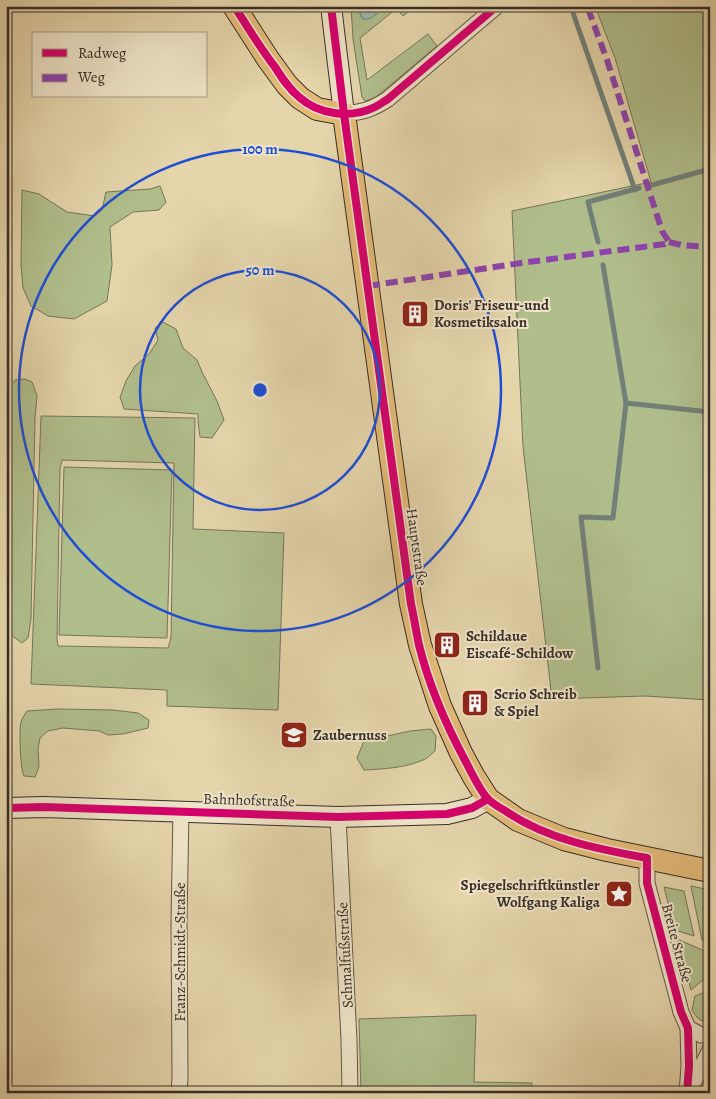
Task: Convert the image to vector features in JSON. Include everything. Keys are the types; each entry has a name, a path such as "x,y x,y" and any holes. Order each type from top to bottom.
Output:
{"main road":[{"path":"234,6 268,59 287,85 300,98 322,110 344,114"},
{"name":"Hauptstraße","path":"344,114 411,604 420,645 440,706 461,753 488,799 518,820 564,839 607,850 710,871"}],"street":[{"path":"331,6 344,114 361,112 375,107 388,99 497,6"},
{"name":"Bahnhofstraße","path":"6,808 44,807 338,817 447,814 472,808 488,799"},
{"name":"Franz-Schmidt-Straße","path":"179,1093 181,811"},
{"name":"Schmalfußstraße","path":"338,817 350,1093"},
{"name":"Breite Straße","path":"646,858 649,891 681,1012 688,1028 688,1093"},
{"path":"688,1028 701,1035 710,1033"},
{"name":"Breite Straße","path":"688,1093 710,1050"}],"green space":[{"path":"351,6 362,6 360,12 363,19 383,8 383,6 408,6 411,10 403,16 396,9 360,38 367,80 428,34 437,46 375,98 365,101 362,97 353,39"},
{"path":"595,6 710,6 710,700 645,696 552,699 523,447 512,211 651,182 615,58"},
{"path":"160,186 166,202 159,210 133,212 110,227 112,265 107,301 74,319 48,316 31,306 23,288 21,265 22,190 39,194 67,212 95,216 102,210 106,192 150,189"},
{"path":"163,322 176,329 183,348 197,360 217,401 224,420 212,438 200,437 198,414 124,409 120,397 126,381 135,366 149,354 158,340 155,328"},
{"path":"25,379 32,382 37,396 31,619 28,638 22,643 11,635 6,624 7,391 15,380"},
{"path":"41,416 195,418 193,529 284,533 278,710 167,706 167,690 31,684","holes":["62,460 174,463 171,638 168,648 58,646 60,469"]},
{"path":"64,467 172,470 167,638 59,635"},
{"path":"58,709 113,710 138,713 149,720 148,728 123,734 108,735 99,731 63,728 48,731 40,738 38,749 39,767 35,777 24,776 20,741 20,727 23,718 27,711"},
{"path":"431,729 436,736 435,751 416,763 386,769 364,770 357,758 364,741 410,731"},
{"path":"691,886 710,890 710,942 702,940"},
{"path":"664,887 684,891 694,936 675,930"},
{"path":"677,939 707,952 710,958 710,974 691,990"},
{"path":"710,990 710,1022 699,1019 692,1010 695,996"},
{"path":"476,1015 474,1082 532,1083 531,1093 361,1093 359,1019"}],"water":[{"path":"362,6 383,6 383,8 369,19 363,19 360,14"}],"waterway":[{"path":"572,10 635,190"},
{"path":"652,185 710,169"},
{"path":"598,242 588,202 639,188"},
{"path":"603,265 626,403"},
{"path":"598,668 581,517 613,518 626,403 710,412"}],"marked path":[{"path":"368,286 669,242 662,231 607,60 587,6"},
{"path":"669,242 681,245 710,247"}],"cycle path":[{"path":"234,6 264,52 295,94 316,108 346,114 366,111 388,99 497,6"},
{"path":"331,6 411,604 419,645 428,676 452,736 477,783 490,801 520,820 555,836 591,847 647,858 647,883 681,1012 688,1028 689,1066 687,1093"},
{"path":"6,808 44,807 338,817 447,814 472,808 488,799"}],"place":[{"name":"Doris' Friseur-und Kosmetiksalon","path":"415,314"},
{"name":"Schildaue Eiscafé-Schildow","path":"447,645"},
{"name":"Scrio Schreib & Spiel","path":"475,703"},
{"name":"Zaubernuss","path":"294,735"},
{"name":"Spiegelschriftkünstler Wolfgang Kaliga","path":"619,894"}]}
